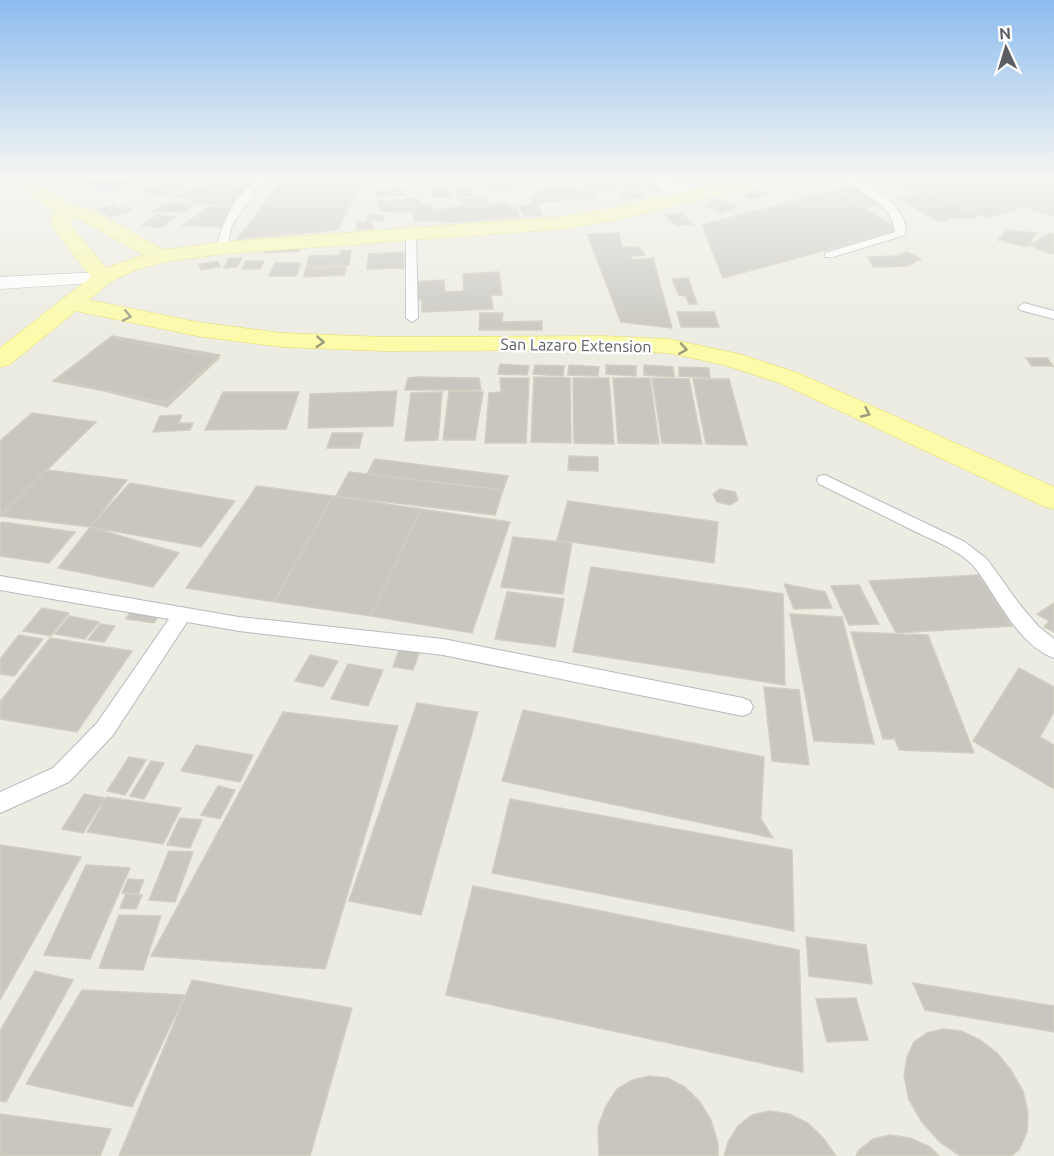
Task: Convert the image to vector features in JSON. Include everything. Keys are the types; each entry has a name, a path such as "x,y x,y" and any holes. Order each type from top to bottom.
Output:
{"main road":[{"path":"66,232 103,278"},
{"path":"117,232 161,256"},
{"path":"0,360 103,278 128,266 161,256 222,248 435,232"},
{"path":"0,283 103,278"},
{"name":"San Lazaro Extension","path":"70,303 197,329 282,340 385,344 641,344 701,352 759,367 789,378 1054,500"}],"lane":[{"path":"222,248 225,232"},
{"path":"829,255 892,237 901,232"},
{"path":"411,234 412,318"},
{"path":"1024,307 1054,315"},
{"path":"825,480 959,546 981,563 1012,610 1030,631 1054,650"},
{"path":"0,583 239,624 443,647 743,706"},
{"path":"0,803 61,775 105,729 183,614"}],"building":[{"path":"242,232 316,232 237,239"},
{"path":"705,232 893,232 723,278"},
{"path":"1005,232 1037,233 1027,247 998,240"},
{"path":"619,233 622,247 639,247 645,255 631,256 632,260 653,258 672,328 621,322 587,234"},
{"path":"1050,233 1054,234 1054,253 1051,254 1030,245"},
{"path":"299,248 299,251 264,253 265,250"},
{"path":"351,250 349,265 307,267 309,256 340,255 340,251"},
{"path":"404,252 404,268 367,269 369,254"},
{"path":"907,252 921,259 907,266 896,256"},
{"path":"896,256 907,266 873,267 868,257"},
{"path":"229,258 242,258 237,267 224,268"},
{"path":"218,261 220,267 201,270 199,264"},
{"path":"246,261 264,261 260,269 242,269"},
{"path":"275,263 301,263 296,276 269,276"},
{"path":"346,267 344,275 304,277 306,268"},
{"path":"499,272 502,295 491,295 493,309 422,312 422,300 413,300 413,282 444,280 445,292 464,291 463,274"},
{"path":"688,278 697,304 689,304 686,296 679,295 672,279"},
{"path":"677,312 714,312 719,327 681,327"},
{"path":"480,313 503,313 502,322 542,321 542,330 479,330"},
{"path":"112,336 220,355 167,403 53,381"},
{"path":"110,338 219,358 167,407 57,379"},
{"path":"1026,358 1047,358 1053,366 1032,366"},
{"path":"500,364 529,366 527,375 498,374"},
{"path":"535,365 564,366 563,376 533,374"},
{"path":"569,365 599,367 598,376 568,375"},
{"path":"606,365 636,366 636,376 606,374"},
{"path":"644,365 673,367 674,377 644,375"},
{"path":"679,367 709,368 710,378 679,376"},
{"path":"534,377 570,378 571,443 531,442"},
{"path":"408,378 479,378 481,390 405,390"},
{"path":"500,378 529,378 526,443 485,443 489,393 501,392"},
{"path":"573,378 609,378 614,444 574,443"},
{"path":"613,378 650,378 659,444 618,443"},
{"path":"652,378 689,379 702,444 662,443"},
{"path":"693,379 729,379 747,445 706,444"},
{"path":"397,391 393,426 308,428 310,394"},
{"path":"449,391 483,392 475,440 443,440"},
{"path":"223,392 299,392 286,429 205,430"},
{"path":"442,392 438,440 405,441 411,393"},
{"path":"32,413 96,422 0,516 0,441"},
{"path":"182,415 179,423 193,423 190,430 153,432 160,416"},
{"path":"332,433 363,433 359,448 327,448"},
{"path":"569,456 598,457 598,471 568,470"},
{"path":"375,459 508,476 503,490 367,474"},
{"path":"47,470 127,480 90,527 0,516"},
{"path":"349,472 503,490 495,515 336,496"},
{"path":"130,483 235,501 201,547 90,527"},
{"path":"257,486 333,496 274,602 186,588"},
{"path":"720,489 735,492 738,500 730,505 717,502 713,494"},
{"path":"333,496 421,509 371,616 274,602"},
{"path":"568,501 718,522 714,563 557,540"},
{"path":"421,509 510,522 472,633 371,616"},
{"path":"2,522 75,532 49,563 0,556 0,524"},
{"path":"90,527 179,553 153,587 58,568"},
{"path":"513,537 572,543 563,594 501,587"},
{"path":"591,567 783,594 785,685 573,652"},
{"path":"979,575 1012,626 896,633 869,581"},
{"path":"784,584 825,592 832,608 794,609"},
{"path":"859,585 879,624 849,625 831,586"},
{"path":"507,592 564,599 555,647 495,639"},
{"path":"1054,603 1054,632 1044,627 1049,621 1037,614"},
{"path":"42,608 69,613 51,636 23,631"},
{"path":"132,609 160,613 154,623 126,619"},
{"path":"790,614 842,617 874,744 814,741"},
{"path":"69,616 99,622 85,639 55,634"},
{"path":"100,624 115,626 104,642 88,640"},
{"path":"851,632 928,635 974,753 899,750 895,739 883,739"},
{"path":"19,635 43,639 14,676 0,674 0,659"},
{"path":"50,638 132,651 77,732 0,719 0,702"},
{"path":"400,647 420,651 413,670 393,667"},
{"path":"310,655 338,661 323,687 295,681"},
{"path":"348,664 383,670 368,706 331,699"},
{"path":"1019,668 1054,687 1054,712 1040,737 1054,745 1054,789 973,741"},
{"path":"764,687 799,690 809,765 772,761"},
{"path":"417,703 478,712 421,915 349,901"},
{"path":"523,710 764,757 761,819 773,838 502,781"},
{"path":"283,712 398,726 325,969 151,956"},
{"path":"196,745 253,755 240,782 181,771"},
{"path":"129,757 146,760 125,795 107,791"},
{"path":"151,761 164,763 144,799 130,796"},
{"path":"218,786 235,790 220,819 201,815"},
{"path":"84,794 105,798 83,833 62,829"},
{"path":"107,797 181,808 163,844 87,832"},
{"path":"510,799 792,850 794,931 492,873"},
{"path":"180,818 202,820 190,848 167,845"},
{"path":"0,845 81,857 0,1000"},
{"path":"169,851 193,852 175,902 149,900"},
{"path":"86,865 130,868 90,959 44,955"},
{"path":"128,879 144,880 138,895 122,893"},
{"path":"473,886 799,950 803,1072 446,995"},
{"path":"126,893 142,895 136,909 120,908"},
{"path":"119,915 161,916 143,970 99,968"},
{"path":"806,937 866,945 872,984 809,976"},
{"path":"35,971 73,980 6,1102 0,1101 0,1031"},
{"path":"192,980 352,1008 310,1156 119,1156"},
{"path":"913,983 1054,1006 1054,1032 925,1010"},
{"path":"82,990 185,995 132,1107 26,1084"},
{"path":"856,998 868,1040 827,1042 816,999"},
{"path":"943,1029 961,1031 980,1040 997,1053 1011,1070 1023,1091 1028,1112 1027,1132 1019,1150 1011,1156 960,1156 940,1142 922,1122 909,1100 904,1076 907,1057 914,1042 927,1033"},
{"path":"649,1076 668,1078 685,1087 700,1102 711,1120 718,1143 718,1156 599,1156 598,1127 606,1106 617,1089 632,1080"},
{"path":"770,1111 789,1114 808,1123 824,1139 836,1156 724,1156 728,1142 738,1126 752,1115"},
{"path":"0,1114 111,1129 100,1156 0,1156"},
{"path":"890,1135 910,1138 930,1147 939,1156 856,1156 859,1150 873,1139"}]}
